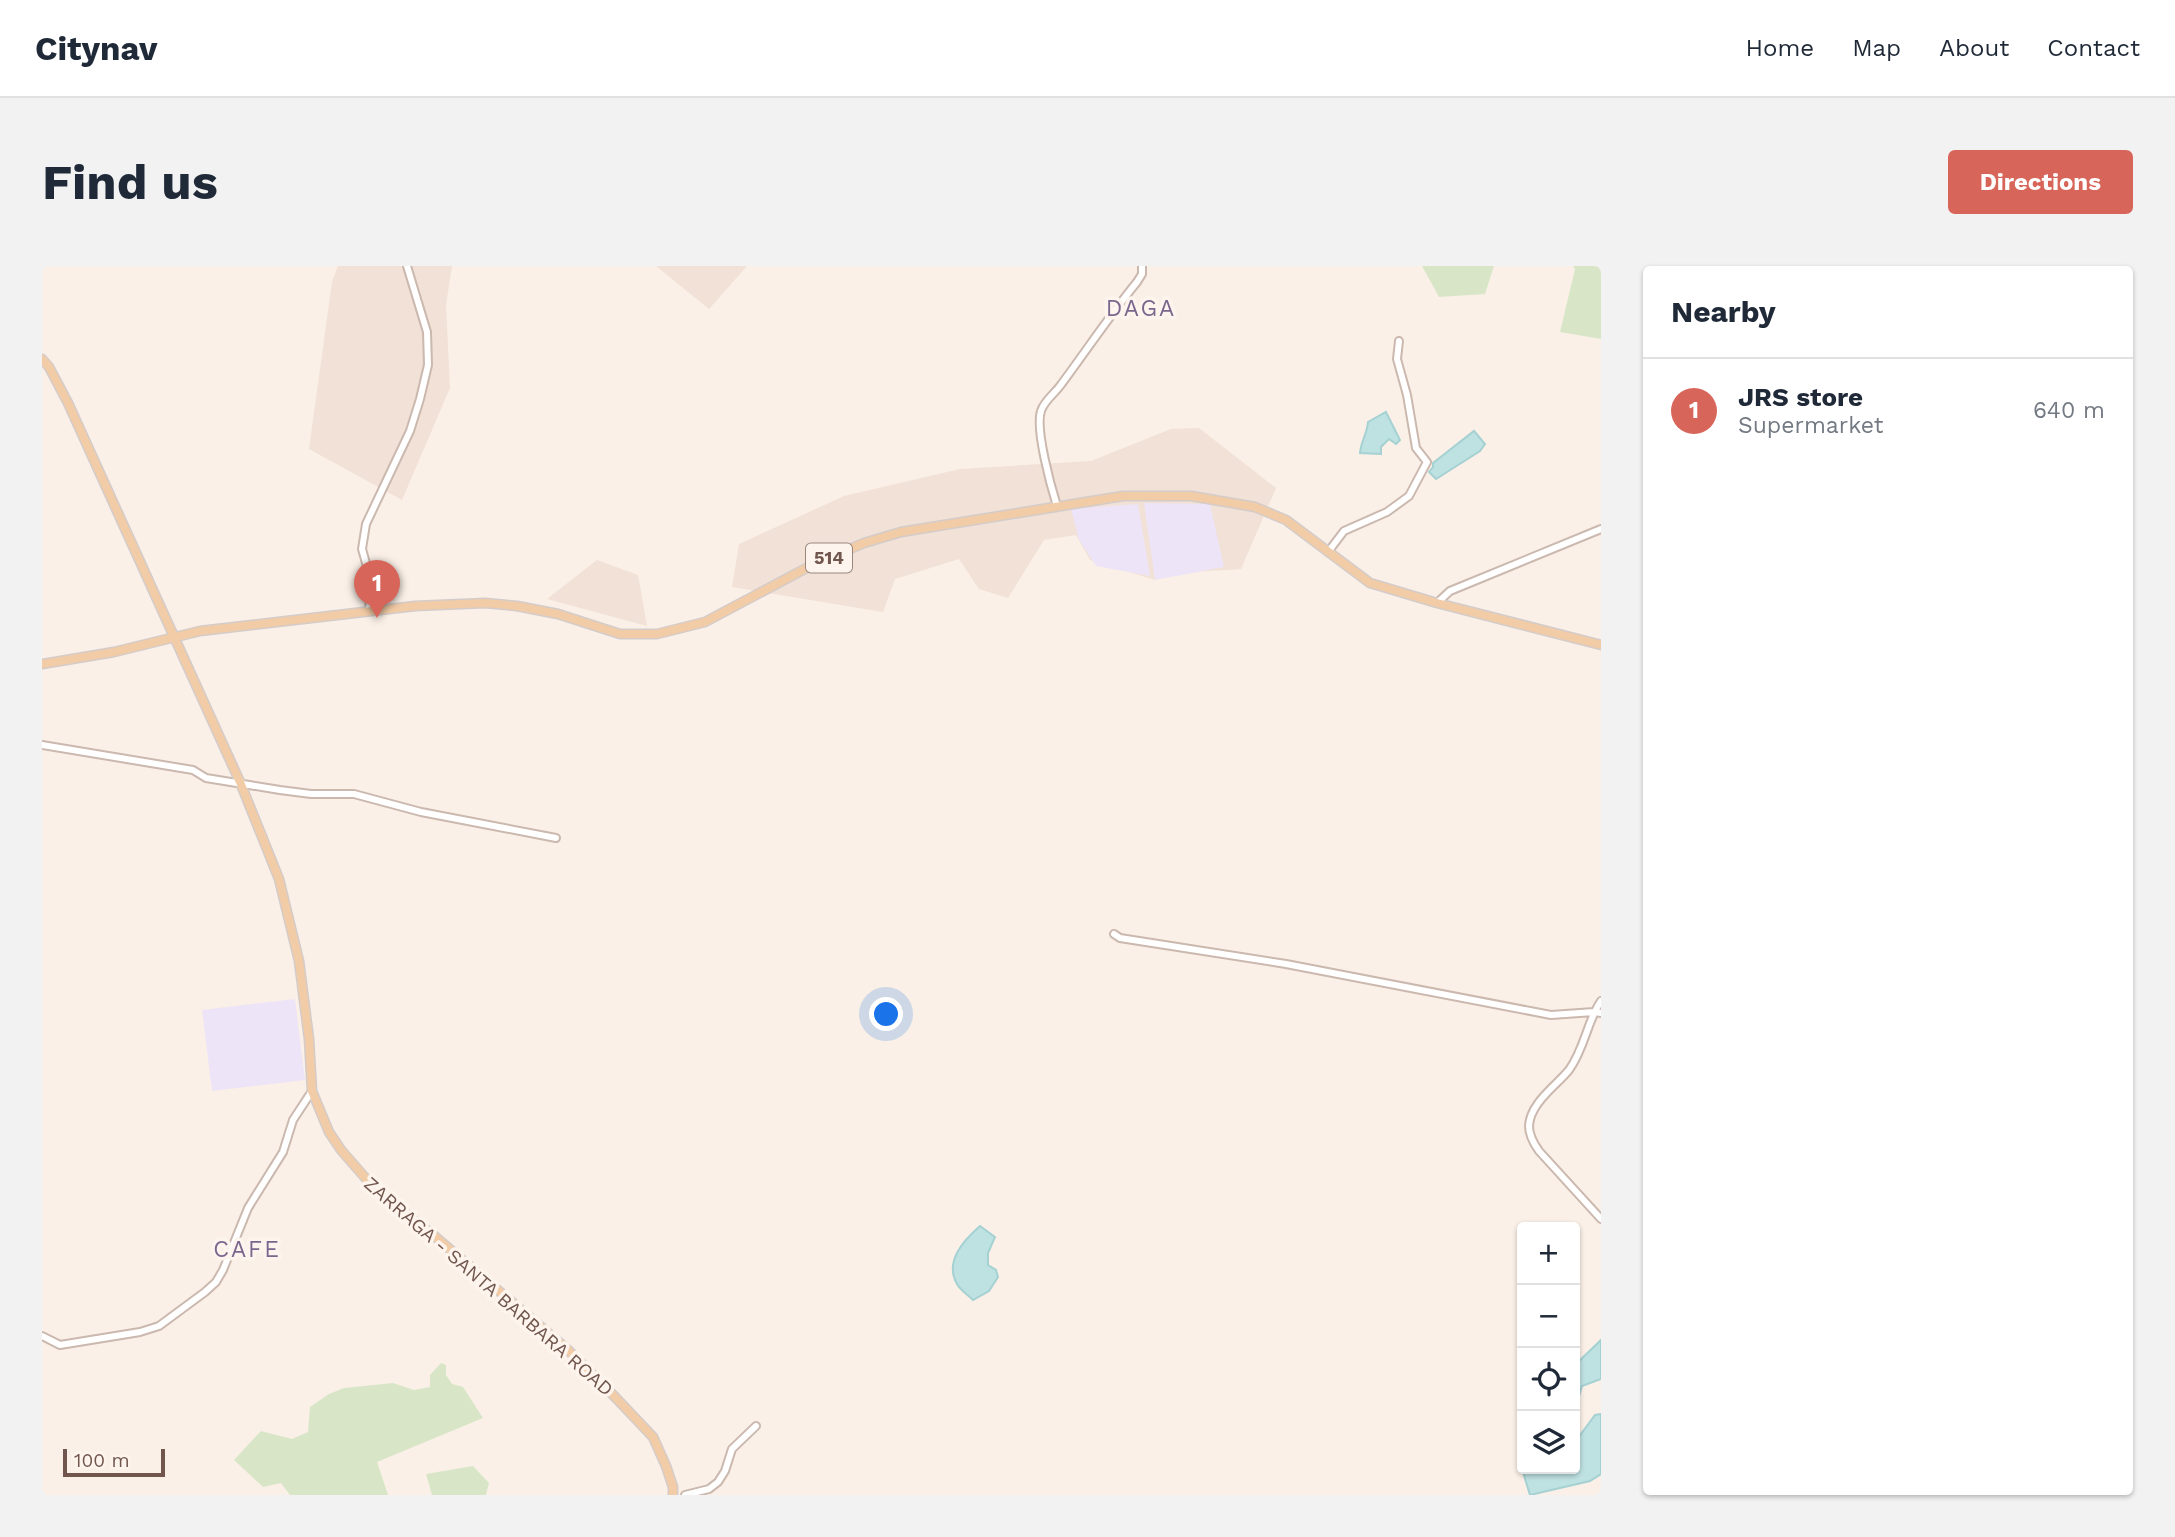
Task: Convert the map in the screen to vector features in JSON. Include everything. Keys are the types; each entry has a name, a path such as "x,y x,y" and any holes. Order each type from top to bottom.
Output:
{"main road":[{"name":"ZARRAGA - SANTA BARBARA ROAD","path":"42,359 68,403 240,782 279,879 299,961 312,1091 329,1132 375,1189 568,1350 653,1437 666,1465 673,1495"},
{"name":"514","path":"42,664 114,652 173,637 264,623 415,606 485,603 517,606 558,614 620,634 657,634 705,622 814,565 864,543 901,532 1123,496 1158,495 1191,496 1255,507 1286,520 1370,583 1601,645"}],"street":[{"path":"369,611 370,581 362,549 364,531 410,430 421,399 428,365 427,332 407,266"},
{"path":"1057,506 1045,458 1041,412 1044,404 1137,282 1142,274 1142,266"},
{"path":"1328,552 1344,531 1387,512 1409,496 1427,462 1416,448 1407,396 1399,369 1399,341"},
{"path":"1437,603 1450,591 1601,529"},
{"path":"42,745 192,770 205,777 311,794 354,794 432,814 556,838"},
{"path":"1114,934 1120,938 1286,964 1551,1015 1598,1012"},
{"path":"1601,1001 1572,1066 1539,1102 1531,1116 1529,1127 1539,1151 1601,1219"},
{"path":"42,1336 60,1345 140,1332 159,1326 205,1293 223,1270 248,1208 284,1152 298,1108 312,1091"},
{"path":"685,1495 709,1489 718,1482 732,1450 755,1426"}],"shaded area":[{"path":"338,266 452,266 446,305 450,388 402,500 309,449 332,282"},
{"path":"656,266 747,266 709,309"},
{"path":"1199,428 1276,488 1241,569 1161,574 1155,580 1090,560 1076,535 1044,540 1008,598 979,589 959,559 895,579 883,612 732,587 739,544 844,496 960,469 1091,461 1171,429"},
{"path":"1144,503 1210,504 1224,567 1155,580"},
{"path":"1138,504 1150,576 1096,566 1079,540 1071,509"},
{"path":"597,560 638,575 647,626 547,599"},
{"path":"295,999 305,1080 212,1091 202,1010"}],"green space":[{"path":"1422,266 1494,266 1485,294 1439,297"},
{"path":"1573,266 1601,266 1601,339 1560,332 1575,269"},
{"path":"441,1363 446,1365 446,1375 452,1384 463,1387 483,1418 377,1462 388,1495 290,1495 281,1483 263,1487 234,1460 261,1431 292,1439 308,1432 310,1407 329,1394 344,1388 393,1383 414,1390 430,1387 430,1375"},
{"path":"473,1466 489,1483 486,1495 432,1495 426,1474"}],"water":[{"path":"1386,412 1400,440 1396,444 1389,439 1381,447 1381,454 1360,453 1368,422"},
{"path":"1474,431 1485,444 1480,451 1436,479 1429,472 1433,463"},
{"path":"980,1226 995,1237 988,1253 988,1265 996,1270 998,1277 989,1291 973,1300 958,1286 953,1267 962,1244"},
{"path":"1601,1340 1601,1379 1582,1386 1580,1393 1580,1360"},
{"path":"1601,1414 1601,1474 1590,1481 1530,1495 1524,1474 1580,1474 1580,1435 1595,1415"}],"place":[{"name":"JRS store","path":"377,618"}],"district":[{"name":"DAGA","path":"1141,308"},
{"name":"CAFE","path":"247,1249"}]}
